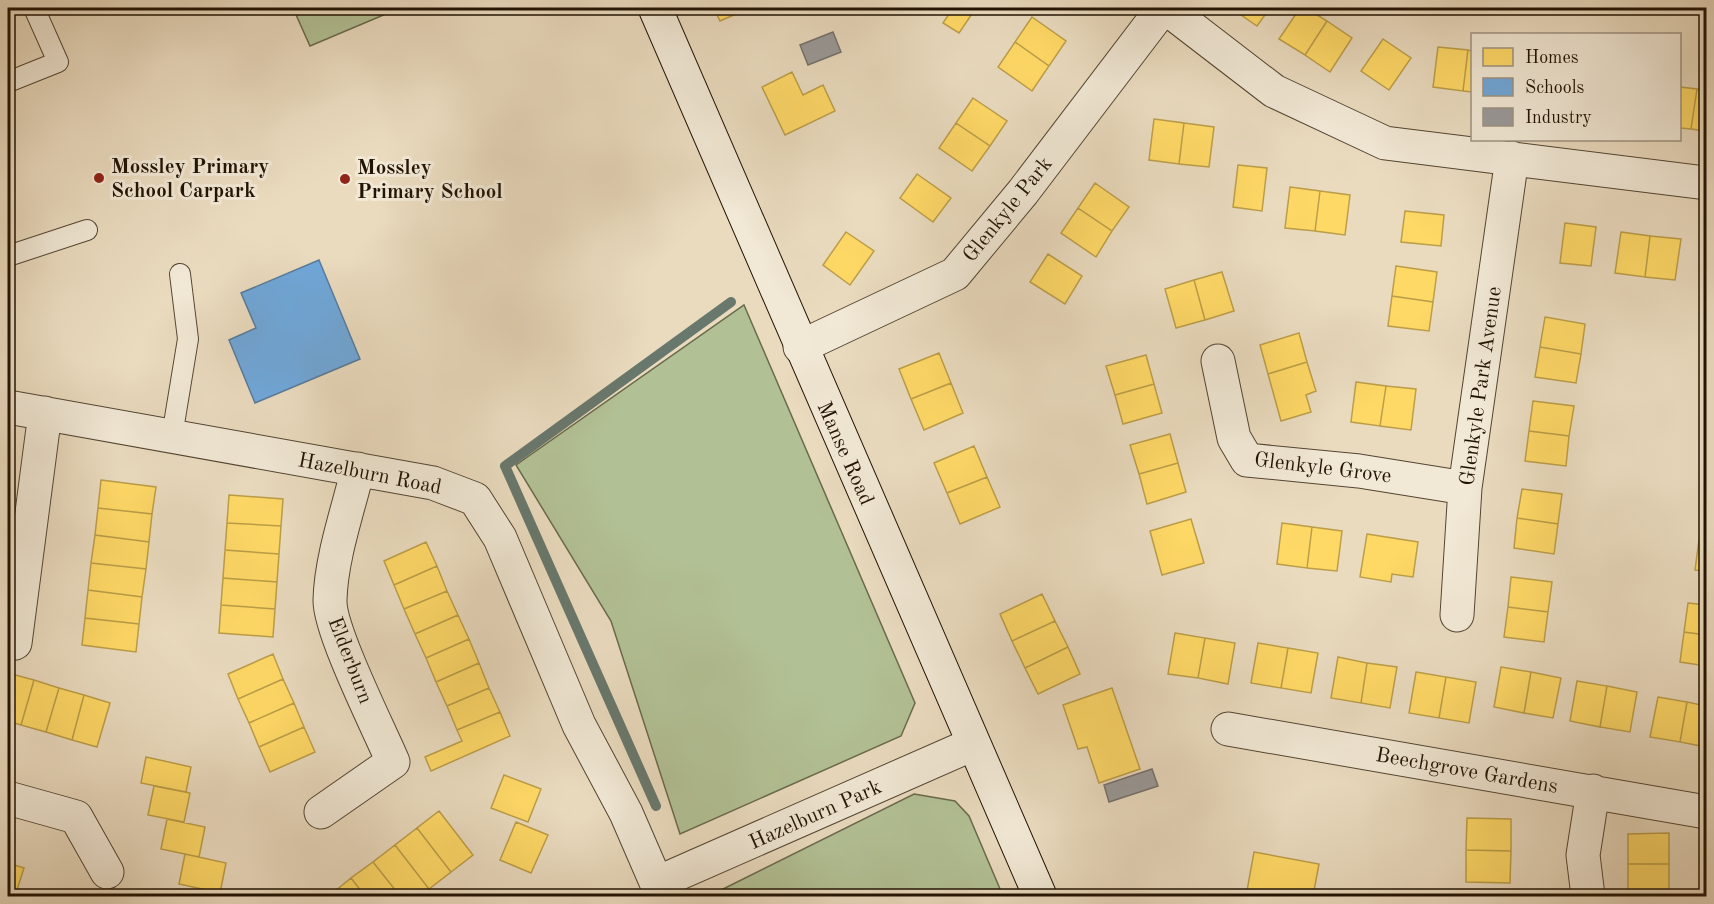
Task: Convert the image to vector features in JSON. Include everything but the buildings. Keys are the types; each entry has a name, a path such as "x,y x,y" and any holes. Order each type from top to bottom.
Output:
{"street":[{"name":"Manse Road","path":"655,8 1040,897"},
{"name":"Glenkyle Park","path":"800,347 955,274 1023,192 1164,8"},
{"path":"1164,8 1274,91 1385,142 1707,183"},
{"name":"Glenkyle Park Avenue","path":"1457,615 1465,488 1512,158"},
{"name":"Glenkyle Grove","path":"1218,361 1234,438 1247,460 1347,470 1465,488"},
{"name":"Hazelburn Road","path":"8,407 433,483 475,499 500,538 579,725 626,813 659,890"},
{"path":"15,643 45,414"},
{"name":"Elderburn","path":"321,812 393,762 340,639 329,602 358,470"},
{"name":"Beechgrove Gardens","path":"1228,729 1707,812"},
{"name":"Hazelburn Park","path":"659,890 973,744"},
{"path":"1588,897 1584,855 1593,791"},
{"path":"8,798 76,817 107,872"}],"lane":[{"path":"8,82 58,62 33,8"},
{"path":"8,256 87,230"},
{"path":"172,436 188,339 180,274"}],"green space":[{"path":"293,8 400,8 310,46"},
{"path":"744,305 915,703 901,736 680,834 611,621 516,465"},
{"path":"914,794 955,801 969,816 1003,896 709,896"}],"waterway":[{"path":"656,806 505,466 731,302"}],"place":[{"name":"Mossley Primary School Carpark","path":"99,178"},
{"name":"Mossley Primary School","path":"345,179"}]}
